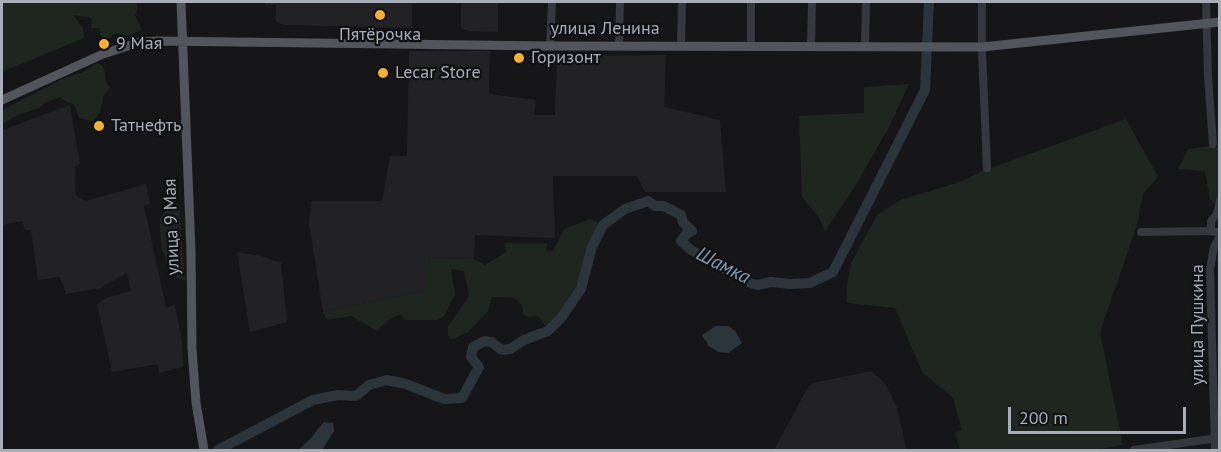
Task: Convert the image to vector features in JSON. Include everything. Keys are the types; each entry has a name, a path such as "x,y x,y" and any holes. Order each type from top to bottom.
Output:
{"main road":[{"name":"улица 9 Мая","path":"180,2 191,251 192,349 196,403 204,450"},
{"name":"улица Ленина","path":"2,100 121,47 140,42 942,48 982,47 1220,22"}],"street":[{"path":"550,46 552,2"},
{"path":"619,46 620,2"},
{"path":"681,46 682,2"},
{"path":"751,46 752,2"},
{"path":"811,46 812,2"},
{"path":"865,47 866,2"},
{"path":"982,2 987,168"},
{"path":"1206,2 1213,144"},
{"name":"улица Пушкина","path":"1215,450 1217,438 1210,269 1217,234 1211,221 1217,213 1220,201"},
{"path":"1141,232 1217,234"},
{"path":"1134,450 1217,438"}],"shaded area":[{"path":"2,2 136,2 138,8 135,15 142,30 127,36 117,33 107,39 100,35 100,28 91,28 92,18 73,15 83,28 84,38 2,72"},
{"path":"265,2 412,2 412,28 284,25 276,22 276,5 265,5"},
{"path":"461,2 498,2 498,32 461,29"},
{"path":"409,51 490,51 489,94 536,100 534,115 555,115 557,56 666,55 664,107 720,120 726,192 645,192 637,176 553,176 555,238 475,235 474,259 430,258 426,291 323,312 309,223 311,201 382,201 390,156 407,156"},
{"path":"97,63 102,65 106,82 110,88 104,95 100,113 93,121 79,118 74,104 66,102 61,97 2,124 2,110 62,79 81,73"},
{"path":"909,84 889,127 854,188 825,231 819,218 802,197 799,116 864,113 864,87"},
{"path":"70,105 80,164 75,167 76,196 86,201 146,184 150,204 144,206 166,307 175,305 182,341 183,367 159,373 158,364 112,372 97,304 106,298 131,291 127,273 100,288 66,294 60,277 38,280 31,230 25,230 22,221 2,225 2,130"},
{"path":"1126,119 1158,177 1143,194 1137,225 1100,332 1123,445 1095,450 960,450 955,433 962,430 953,398 922,372 895,308 847,303 846,290 851,263 877,215 900,200 960,182 980,172"},
{"path":"1211,146 1218,148 1219,208 1210,200 1205,171 1178,169 1188,149"},
{"path":"179,204 185,281 177,278 169,266 162,250 160,231 160,218 165,211"},
{"path":"590,219 603,225 592,247 581,289 561,318 548,331 538,316 528,317 523,314 522,305 514,298 492,297 488,311 468,332 451,340 448,327 469,296 464,271 451,269 455,294 444,316 438,320 405,320 401,314 388,320 377,331 351,316 327,320 323,312 425,291 430,258 474,259 485,265 506,252 504,243 547,243 546,251 553,251 564,229"},
{"path":"237,252 261,256 281,263 287,322 250,332"},
{"path":"716,326 729,326 736,332 742,343 728,353 718,352 709,346 702,335"},
{"path":"871,371 886,384 897,408 907,450 774,450 808,387 813,383"},
{"path":"324,422 333,423 334,431 322,450 298,450 310,439"}],"waterway":[{"name":"Шамка","path":"218,450 313,400 338,395 356,396 369,385 387,380 406,384 444,399 462,398 479,367 471,357 473,347 485,341 491,342 502,350 510,349 524,340 548,331 561,318 581,289 592,247 603,225 625,209 648,201 655,206 664,206 681,215 683,222 692,231 686,234 681,241 691,250 750,283 757,285 771,282 810,283 833,272 925,90 929,2"}],"place":[{"name":"Пятёрочка","path":"380,15"},
{"name":"9 Мая","path":"104,44"},
{"name":"Горизонт","path":"519,58"},
{"name":"Lecar Store","path":"383,73"},
{"name":"Татнефть","path":"99,126"}]}
